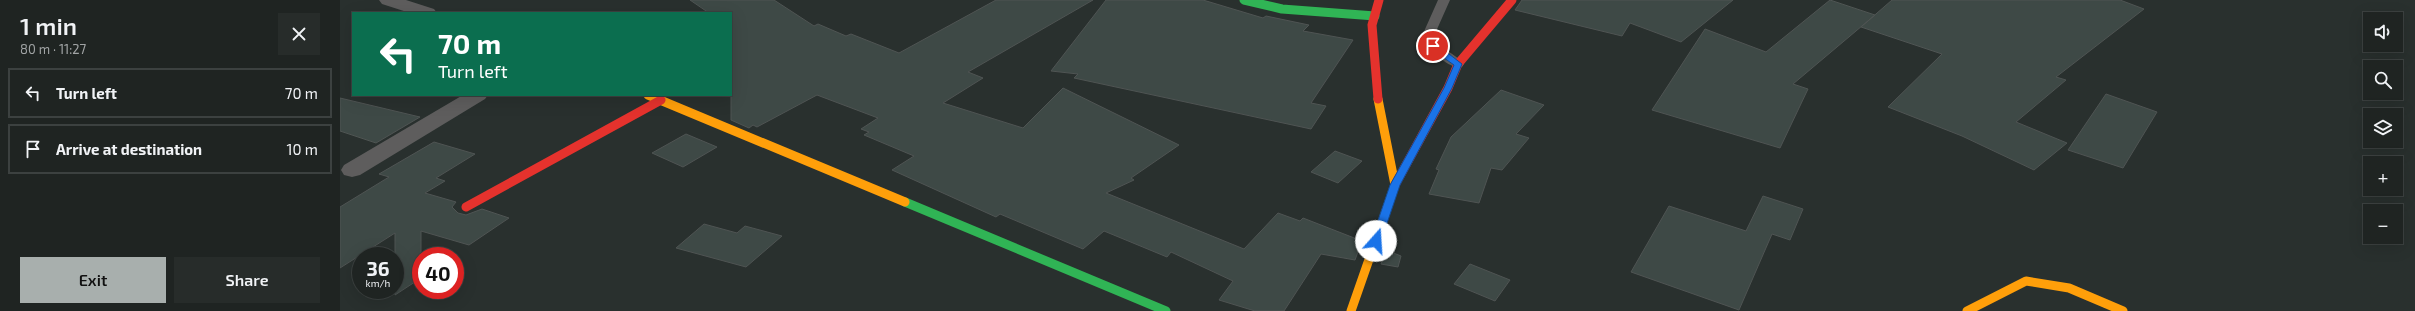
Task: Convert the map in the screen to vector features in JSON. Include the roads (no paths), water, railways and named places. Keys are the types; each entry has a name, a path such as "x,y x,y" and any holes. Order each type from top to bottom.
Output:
{"street":[{"path":"388,0 425,12"},
{"path":"1244,0 1282,9 1375,16"},
{"path":"1379,0 1372,25 1377,92 1395,185"},
{"path":"1351,311 1395,185 1448,88 1458,64 1512,0"},
{"path":"352,170 476,96"},
{"path":"651,96 1166,311"},
{"path":"466,208 661,100"},
{"path":"1967,311 2026,281 2069,288 2123,311"}],"lane":[{"path":"1444,0 1428,36 1433,46 1458,64"}]}
